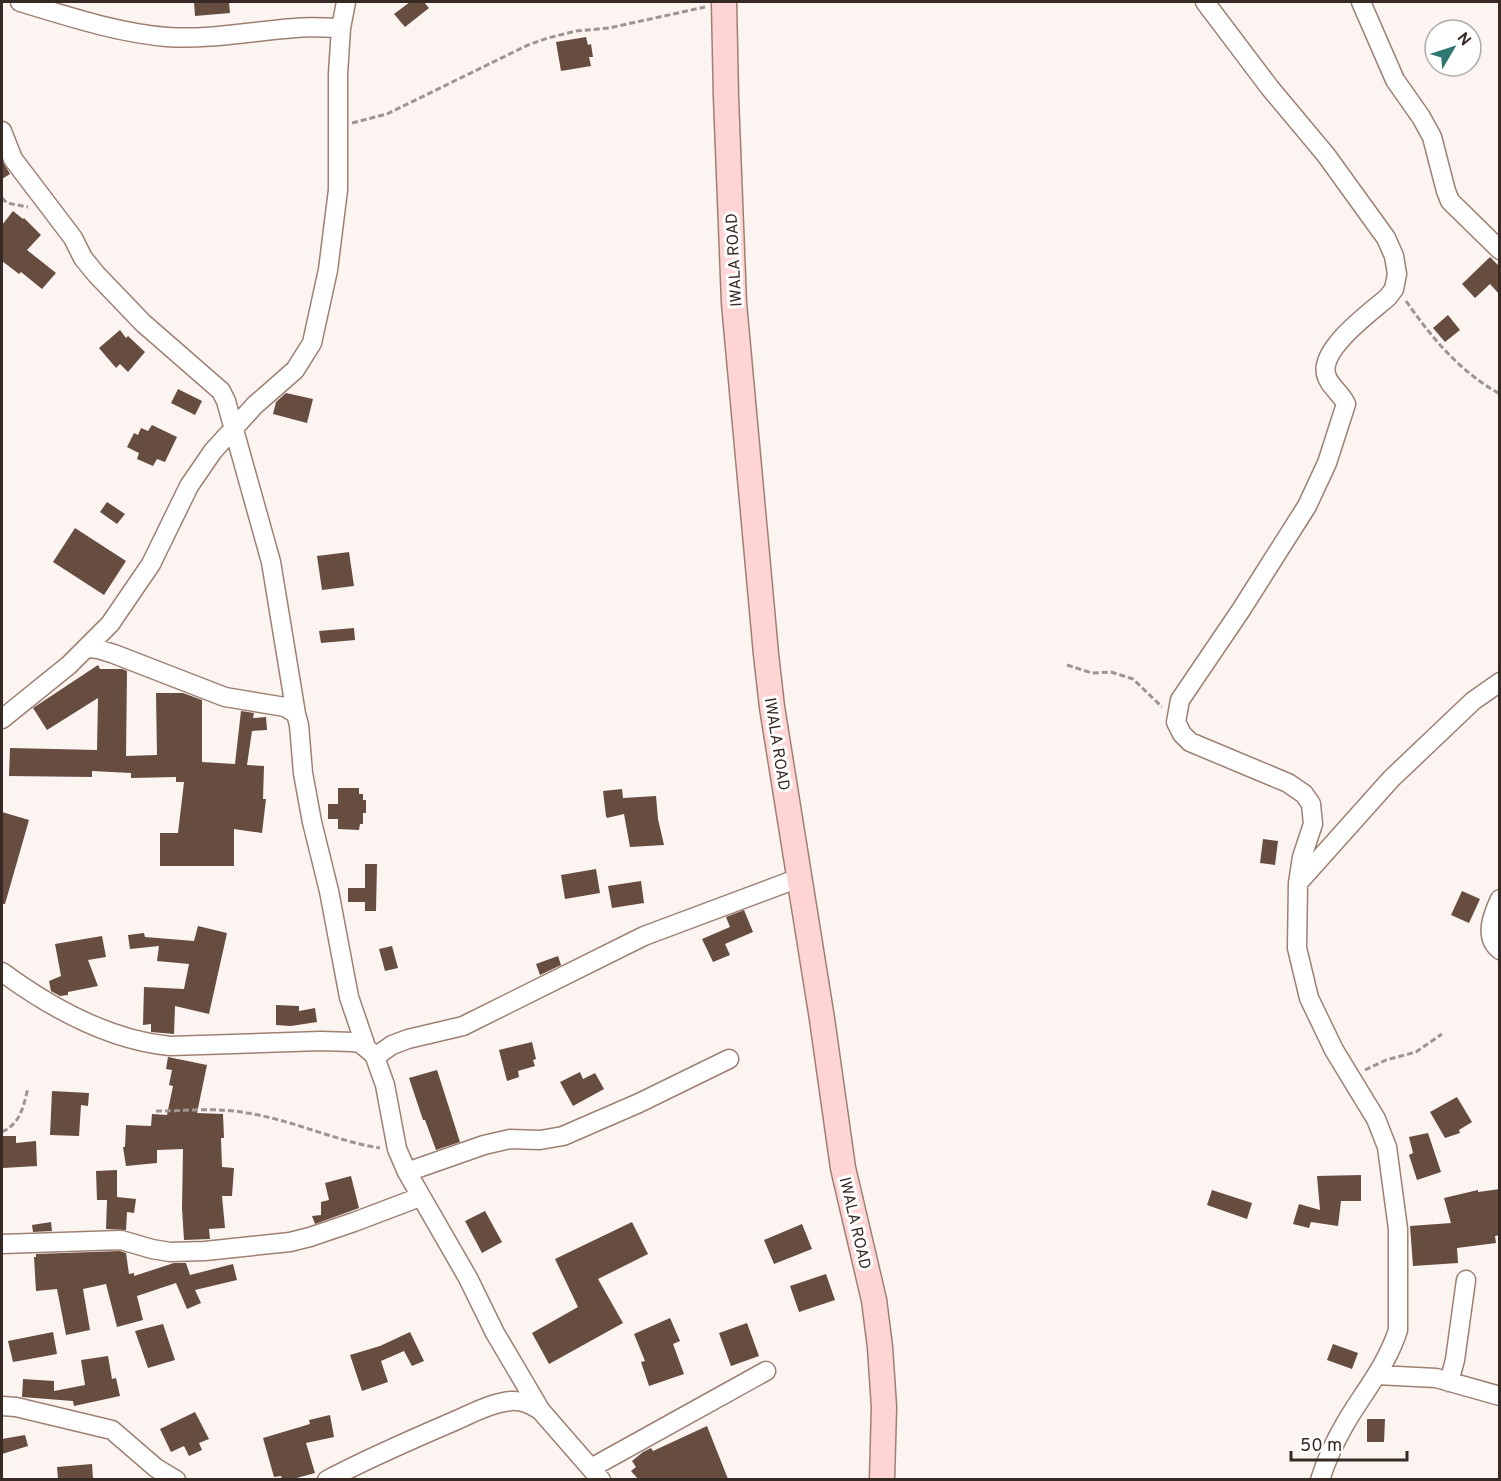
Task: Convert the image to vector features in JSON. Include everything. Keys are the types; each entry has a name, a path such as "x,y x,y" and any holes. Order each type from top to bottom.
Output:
{"street":[{"path":"20,2 98,24 165,37 222,36 299,27 341,28"},
{"path":"2,719 88,648 110,624 132,595 162,544 198,471 232,429 295,370 312,343 328,270 338,190 341,28 346,2"},
{"path":"1205,2 1270,88 1326,155 1386,238 1394,256 1396,284 1388,297 1335,346 1325,367 1326,374 1346,404 1327,463 1307,506 1275,559 1180,700 1176,722 1182,734 1199,747 1260,770 1304,794 1311,804 1314,819 1302,857 1298,883 1297,948 1302,976 1319,1020 1383,1133 1387,1147 1398,1229 1398,1330 1394,1344 1377,1375 1345,1424 1320,1479"},
{"path":"1361,2 1395,80 1432,137 1450,201 1500,250"},
{"name":"IWALA ROAD","path":"724,3 734,303 766,654 843,1168 874,1300 884,1407 882,1479"},
{"path":"2,131 13,159 73,238 82,258 143,323 221,391 226,401 271,562 299,725 303,773 329,891 349,998 385,1085 397,1149 407,1172 468,1278 495,1333 541,1411 596,1474 766,1371"},
{"path":"88,648 114,654 225,697 285,707 296,714"},
{"path":"1298,883 1391,779 1473,701 1500,682"},
{"path":"2,972 23,988 104,1031 152,1045 170,1047 321,1041 352,1042 371,1052 408,1039 463,1026 644,936 799,878"},
{"path":"1500,899 1491,923 1490,937 1500,950"},
{"path":"407,1172 510,1139 540,1140 563,1136 639,1103 729,1059"},
{"path":"2,1244 121,1240 171,1252 205,1251 300,1239 420,1197"},
{"path":"1449,1382 1455,1360 1466,1280"},
{"path":"1377,1375 1436,1378 1500,1396"},
{"path":"327,1479 346,1475 460,1419 501,1404 520,1401 541,1411"},
{"path":"2,1406 16,1407 112,1430 156,1468 176,1479"}],"path":[{"path":"338,124 360,122 387,114 528,45 548,38 609,28 724,3"},
{"path":"2,198 15,205 48,207"},
{"path":"1396,284 1439,345 1468,373 1500,394"},
{"path":"1066,665 1092,673 1119,673 1134,679 1176,722"},
{"path":"1350,1078 1374,1065 1416,1052 1442,1034"},
{"path":"2,1132 17,1122 28,1088"},
{"path":"156,1111 214,1109 248,1113 278,1119 351,1142 397,1149"}],"building":[{"path":"194,2 229,2 230,13 195,16"},
{"path":"410,2 424,2 429,8 405,27 394,14"},
{"path":"586,37 588,45 591,44 593,57 589,57 591,66 561,71 556,42"},
{"path":"2,160 10,174 2,179"},
{"path":"13,211 24,218 41,235 27,250 56,273 42,289 21,272 19,274 2,261 2,225"},
{"path":"1490,257 1500,267 1500,295 1490,284 1475,298 1462,284"},
{"path":"1448,315 1460,330 1445,342 1433,328"},
{"path":"120,330 126,338 128,336 145,352 128,372 120,364 116,368 99,348"},
{"path":"178,389 202,401 195,415 171,403"},
{"path":"286,393 313,399 307,423 273,414 276,402"},
{"path":"152,425 177,437 165,462 157,459 153,466 137,459 139,453 127,447 134,433 138,435 141,428 148,431"},
{"path":"107,502 125,514 117,524 100,512"},
{"path":"75,528 126,561 104,595 53,562"},
{"path":"349,552 354,586 322,590 317,556"},
{"path":"354,628 355,640 321,643 319,631"},
{"path":"98,665 100,669 127,671 126,756 157,755 156,693 183,693 202,700 202,762 235,764 241,711 254,713 253,718 266,717 267,730 252,731 247,765 264,766 263,799 266,799 262,833 234,829 234,866 160,866 160,833 178,833 184,782 176,782 176,777 131,778 131,773 92,771 92,777 9,776 10,748 97,750 98,698 47,730 33,708"},
{"path":"338,788 359,788 359,794 363,794 363,800 366,800 366,813 363,813 363,824 360,824 359,830 338,829 338,819 328,819 328,804 338,804"},
{"path":"622,789 623,798 656,796 664,845 630,847 624,814 607,818 603,791"},
{"path":"2,812 29,820 5,904 2,904"},
{"path":"1263,839 1278,841 1275,865 1260,863"},
{"path":"365,864 377,864 376,911 365,911 365,902 348,902 348,888 365,888"},
{"path":"596,869 600,893 565,899 561,875"},
{"path":"641,881 644,903 612,908 608,886"},
{"path":"1462,891 1480,899 1469,923 1451,915"},
{"path":"744,910 753,932 725,944 730,955 713,962 702,939 730,927 726,917"},
{"path":"198,926 227,933 209,1014 175,1006 174,1034 151,1032 151,1024 143,1025 144,987 184,989 189,964 157,961 159,946 130,949 128,935 144,933 145,937 194,941"},
{"path":"102,936 106,957 88,960 98,986 68,992 68,995 60,996 51,991 49,981 61,976 55,944"},
{"path":"392,946 398,968 385,971 379,949"},
{"path":"558,956 561,965 540,975 536,964"},
{"path":"276,1005 299,1006 299,1011 315,1008 317,1022 291,1026 276,1025"},
{"path":"532,1042 536,1059 533,1060 535,1066 518,1071 519,1077 507,1081 499,1050"},
{"path":"168,1057 207,1065 197,1113 223,1114 222,1167 234,1168 232,1196 222,1196 225,1228 209,1229 210,1239 184,1240 183,1149 157,1150 157,1163 126,1166 123,1147 125,1147 126,1125 151,1126 152,1114 167,1115 173,1086 169,1085 172,1070 166,1069"},
{"path":"437,1070 460,1142 436,1150 409,1078"},
{"path":"580,1072 583,1079 595,1073 604,1089 573,1106 560,1082"},
{"path":"52,1091 89,1093 88,1106 81,1105 79,1136 50,1135"},
{"path":"1457,1097 1472,1122 1459,1130 1460,1133 1445,1138 1430,1112"},
{"path":"1428,1133 1441,1172 1417,1180 1409,1155 1413,1153 1409,1137"},
{"path":"2,1136 16,1136 16,1143 36,1141 37,1166 3,1168"},
{"path":"117,1170 117,1197 136,1199 134,1213 127,1212 126,1230 106,1229 107,1200 97,1200 96,1171"},
{"path":"1361,1175 1361,1201 1341,1201 1338,1226 1311,1222 1309,1228 1293,1224 1299,1204 1320,1210 1317,1176"},
{"path":"351,1176 359,1208 315,1224 312,1216 321,1215 321,1202 329,1200 325,1183"},
{"path":"1500,1189 1500,1235 1495,1236 1496,1243 1457,1248 1458,1263 1413,1266 1410,1226 1451,1223 1444,1198 1478,1190 1478,1192"},
{"path":"1212,1190 1252,1203 1247,1219 1207,1205"},
{"path":"485,1211 502,1242 482,1253 465,1221"},
{"path":"51,1222 52,1231 33,1232 32,1225"},
{"path":"632,1222 648,1254 598,1279 623,1323 549,1364 532,1333 578,1307 555,1259"},
{"path":"802,1224 812,1249 774,1264 764,1240"},
{"path":"120,1251 126,1253 129,1274 134,1273 134,1276 174,1263 186,1263 190,1275 233,1264 237,1280 195,1290 201,1303 187,1309 176,1283 137,1296 143,1320 117,1327 106,1284 83,1289 90,1330 66,1335 57,1289 36,1291 34,1257 36,1254"},
{"path":"826,1274 835,1300 799,1312 790,1286"},
{"path":"670,1318 680,1341 673,1344 684,1374 649,1386 641,1362 645,1361 634,1334"},
{"path":"747,1323 759,1356 731,1366 719,1333"},
{"path":"163,1324 175,1360 148,1368 135,1331"},
{"path":"53,1332 57,1354 13,1362 8,1341"},
{"path":"410,1332 424,1361 412,1366 404,1351 381,1361 388,1382 362,1391 350,1355 380,1346"},
{"path":"1333,1344 1358,1353 1352,1369 1327,1360"},
{"path":"108,1356 112,1379 116,1378 120,1396 74,1406 73,1401 22,1397 23,1379 54,1381 54,1391 85,1385 81,1360"},
{"path":"195,1412 209,1439 199,1443 202,1450 189,1456 184,1446 171,1452 160,1429"},
{"path":"330,1415 334,1437 306,1443 315,1473 293,1479 274,1477 263,1438 310,1424 309,1420"},
{"path":"1367,1419 1385,1419 1384,1442 1367,1442"},
{"path":"707,1426 728,1479 638,1479 631,1471 636,1467 632,1461 643,1452 651,1448 653,1451"},
{"path":"25,1435 28,1446 2,1454 2,1439"},
{"path":"92,1464 93,1479 58,1479 57,1467"}]}
